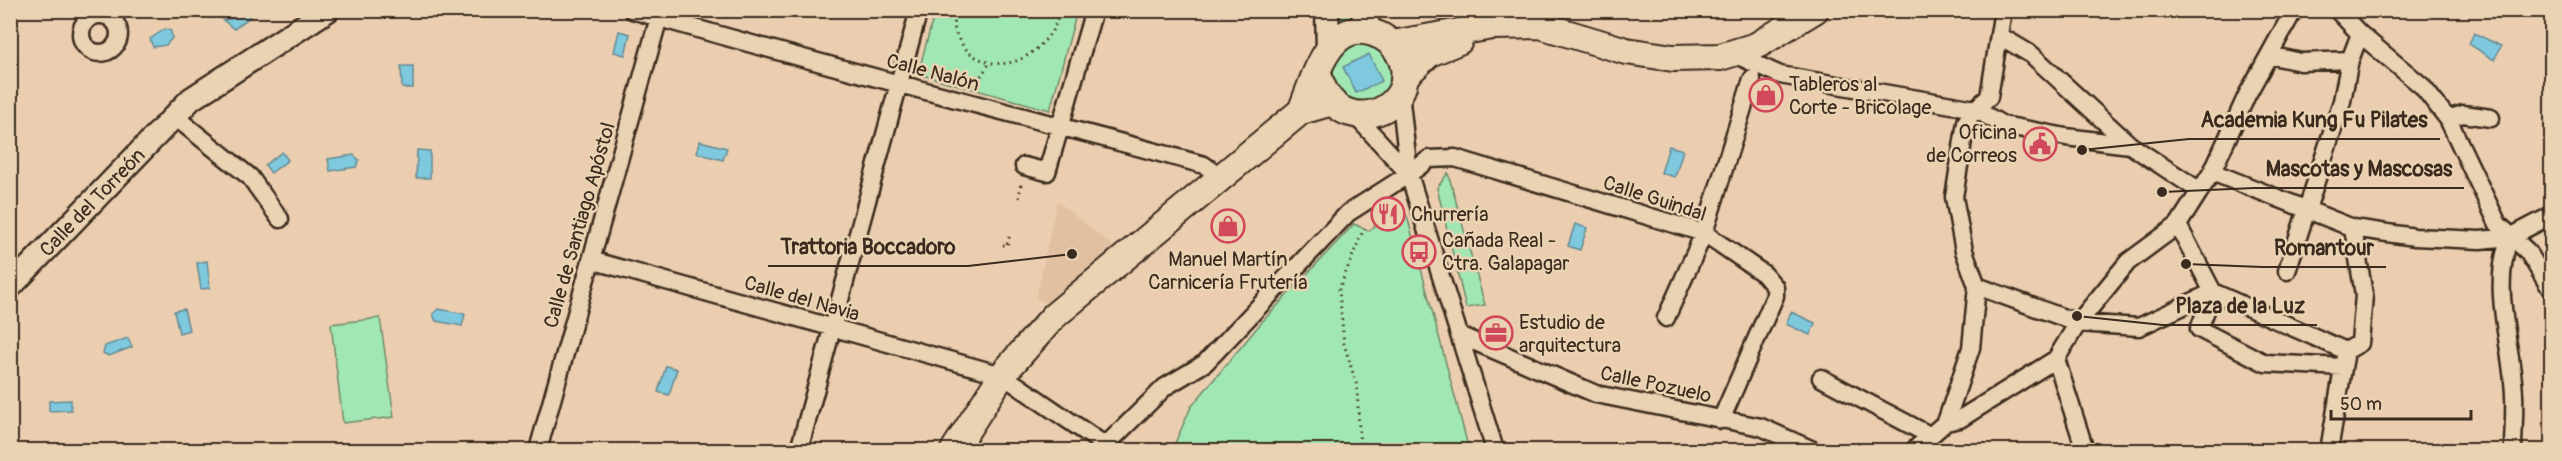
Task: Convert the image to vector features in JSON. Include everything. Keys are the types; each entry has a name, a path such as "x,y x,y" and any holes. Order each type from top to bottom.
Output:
{"main road":[{"path":"1301,111 1323,60 1336,40 1347,34 1375,29 1492,26 1539,18 1635,52 1697,59 1734,54 1756,46 1815,10"},
{"path":"1323,60 1321,88 1332,102 1354,114 1367,115 1380,111 1392,103 1402,85 1430,53 1492,26"},
{"path":"1375,29 1404,65 1402,85"},
{"path":"954,450 1002,375 1054,316 1301,111 1332,102"}],"street":[{"name":"Calle Nalón","path":"632,10 660,14 899,85 1204,165 1221,177"},
{"path":"799,450 919,10"},
{"path":"1024,166 1045,177 1094,10"},
{"path":"1323,60 1327,10"},
{"path":"1821,378 1927,445 1946,422 1971,348 1977,286 1964,251 1954,197 1966,122 1975,109 1989,97 2003,10"},
{"path":"1946,422 1960,419 2056,359 2078,323 2128,262 2178,225 2212,172 2269,55 2294,10"},
{"path":"2337,10 2360,34 2422,86 2448,119 2498,224 2528,252 2552,291"},
{"name":"Calle del Torreón","path":"10,287 191,99 323,12"},
{"name":"Calle de Santiago Apóstol","path":"538,450 660,14"},
{"path":"2287,272 2342,101 2350,60 2360,34"},
{"path":"2000,36 2032,55 2130,145 2200,191"},
{"path":"1734,54 1780,75 1975,109 2003,125 2066,137 2130,145"},
{"path":"2269,55 2301,62 2350,60"},
{"path":"1666,318 1704,233 1752,79"},
{"path":"1402,85 1409,174 1495,450"},
{"path":"1354,114 1409,174"},
{"path":"2448,119 2463,114 2492,118"},
{"path":"174,116 250,177 280,219"},
{"name":"Calle Guindal","path":"1104,448 1165,387 1205,363 1348,213 1429,159 1455,158 1704,233 1764,274 1775,287 1775,296 1721,420"},
{"path":"2212,172 2353,228 2415,237 2480,240 2510,237 2552,215"},
{"path":"2178,225 2213,292 2344,359"},
{"path":"2329,450 2344,359 2360,343 2364,295 2353,228"},
{"path":"2510,237 2502,256 2500,288 2514,395 2513,450"},
{"name":"Calle del Navia","path":"591,260 1002,375 1104,448"},
{"path":"1977,286 2078,323 2139,327 2213,292"},
{"path":"2213,292 2199,329 2265,363 2344,359"},
{"name":"Calle Pozuelo","path":"1459,335 1596,394 1761,427 1813,450"},
{"path":"2056,359 2085,450"}],"path":[{"path":"954,10 952,24 962,49 989,63 1016,61 1035,49 1057,27 1061,10"},
{"path":"976,82 989,63"},
{"path":"1019,198 1023,184 1020,183"},
{"path":"1360,450 1357,386 1344,344 1339,289 1364,228"},
{"path":"1003,245 1006,246 1010,234"}],"shaded area":[{"path":"1057,201 1114,247 1046,303 1036,298"}],"green space":[{"path":"935,11 1077,11 1050,110 918,74"},
{"path":"1337,11 1353,11 1355,20 1339,24"},
{"path":"1356,44 1368,44 1383,52 1391,67 1391,79 1383,94 1368,102 1356,102 1341,94 1333,79 1333,67 1341,52"},
{"path":"1448,173 1485,305 1466,308 1437,188"},
{"path":"1398,210 1407,216 1469,450 1172,450 1191,407 1261,323 1354,224 1369,231 1382,220 1397,219"},
{"path":"380,318 394,417 343,423 331,324"}],"water":[{"path":"243,11 250,17 234,29 223,20 231,19"},
{"path":"165,29 171,31 172,38 166,45 153,47 150,39"},
{"path":"619,31 630,34 625,55 614,52"},
{"path":"2474,33 2501,46 2494,60 2469,44"},
{"path":"1369,54 1382,81 1356,93 1343,67"},
{"path":"401,66 413,66 413,88 402,88"},
{"path":"700,141 727,148 723,160 697,153"},
{"path":"1669,146 1683,150 1675,177 1661,173"},
{"path":"417,150 430,151 430,178 416,178"},
{"path":"282,152 288,160 271,173 265,165"},
{"path":"354,155 359,160 356,167 330,171 328,159"},
{"path":"1575,224 1587,228 1580,250 1568,246"},
{"path":"207,261 210,288 201,289 197,263"},
{"path":"184,309 189,330 179,333 174,311"},
{"path":"438,309 465,314 462,326 436,321 433,314"},
{"path":"1791,312 1815,323 1810,335 1786,324"},
{"path":"128,338 132,347 109,356 103,353 105,346"},
{"path":"666,366 677,369 669,395 658,392"},
{"path":"71,400 71,410 49,411 49,401"}],"place":[{"name":"Tableros al Corte - Bricolage","path":"1766,95"},
{"name":"Oficina de Correos","path":"2040,144"},
{"name":"Academia Kung Fu Pilates","path":"2082,150"},
{"name":"Mascotas y Mascosas","path":"2162,192"},
{"name":"Churrería","path":"1388,214"},
{"name":"Manuel Martín Carnicería Frutería","path":"1228,226"},
{"name":"Cañada Real - Ctra. Galapagar","path":"1419,252"},
{"name":"Trattoria Boccadoro","path":"1072,254"},
{"name":"Romantour","path":"2186,264"},
{"name":"Plaza de la Luz","path":"2077,316"},
{"name":"Estudio de arquitectura","path":"1496,333"}]}
